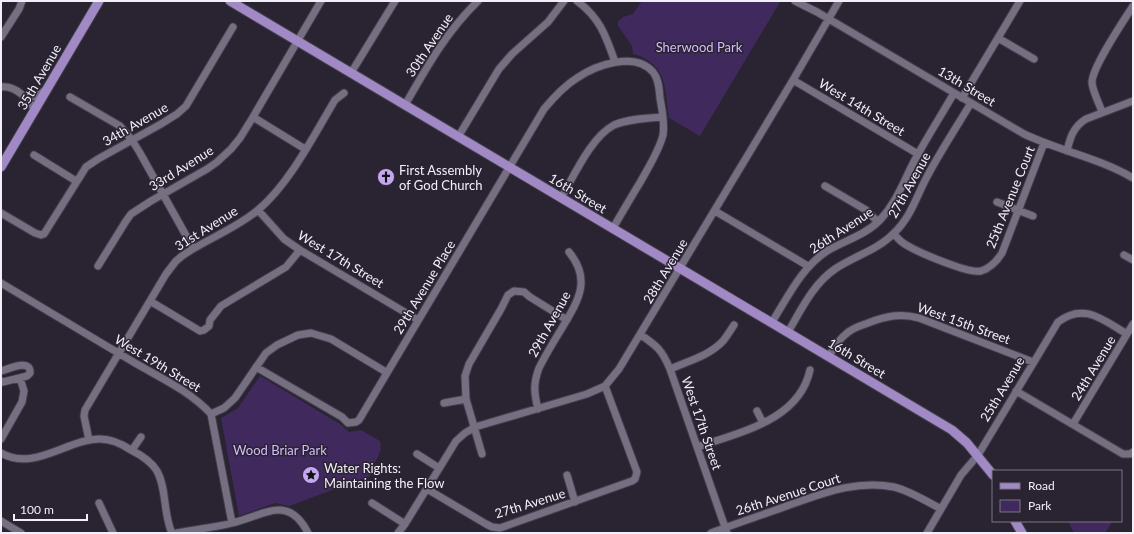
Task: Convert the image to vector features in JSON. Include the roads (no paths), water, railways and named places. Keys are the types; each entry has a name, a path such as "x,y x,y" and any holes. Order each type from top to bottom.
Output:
{"main road":[{"name":"35th Avenue","path":"1,167 99,1"},
{"name":"16th Street","path":"230,1 915,407 952,430 978,455 992,474"},
{"path":"1016,522 1022,533"}],"street":[{"path":"1,37 19,9 22,1"},
{"name":"33rd Avenue","path":"98,266 131,214 217,162 240,138 321,1"},
{"path":"351,73 395,1"},
{"name":"30th Avenue","path":"405,105 447,35 478,1"},
{"path":"458,137 474,108 502,66 522,45 543,27 564,1"},
{"path":"578,1 589,11 606,35 615,62"},
{"name":"13th Street","path":"794,1 828,19 1024,134 1044,144 1103,163 1133,178"},
{"name":"28th Avenue","path":"398,533 456,441 465,433 475,428 587,394 605,386 619,369 641,335 839,1"},
{"path":"962,98 1020,1"},
{"path":"1102,112 1093,87 1093,76 1133,6"},
{"name":"34th Avenue","path":"1,213 41,235 49,226 82,172 92,163 178,114 186,106 233,27"},
{"path":"998,38 1034,59"},
{"path":"510,166 544,109 562,89 589,71 615,62 638,62 646,66 653,73 658,82 663,117 663,134 659,147 613,228"},
{"name":"West 14th Street","path":"793,80 918,154"},
{"path":"2,87 9,87 25,96 35,110"},
{"path":"25,96 36,97 46,90"},
{"name":"31st Avenue","path":"89,440 84,416 85,410 166,274 176,261 193,248 258,210 281,185 335,100 344,93"},
{"name":"26th Avenue","path":"772,322 808,266 826,252 861,234 878,222 892,207 918,154 954,93"},
{"path":"70,97 120,126 132,140 164,194 193,248"},
{"path":"1067,151 1073,131 1078,125 1086,119 1102,112 1133,101"},
{"name":"27th Avenue","path":"788,332 819,283 826,276 834,269 852,258 873,249 894,234 915,204 929,172 971,103"},
{"path":"252,117 305,149"},
{"path":"561,198 593,144 605,131 613,126 625,122 663,117"},
{"name":"25th Avenue Court","path":"894,234 906,246 967,270 977,271 990,266 999,258 1044,144"},
{"path":"34,155 76,181"},
{"name":"29th Avenue Place","path":"256,367 342,417 348,423 359,420 386,372 510,166"},
{"path":"825,186 866,210 878,222"},
{"path":"997,202 1033,216"},
{"name":"West 17th Street","path":"258,210 284,239 418,320"},
{"path":"715,211 808,266"},
{"path":"150,302 200,331 204,330 209,326 210,320 221,306 286,267 300,250"},
{"name":"29th Avenue","path":"538,409 534,394 534,379 577,302 581,288 580,268 569,252"},
{"path":"1124,255 1133,260"},
{"name":"West 19th Street","path":"1,283 198,401 211,414"},
{"path":"482,454 466,399 465,376 468,364 508,295 514,292 524,292 567,320"},
{"name":"25th Avenue","path":"927,533 962,475 978,455 1058,322 1069,315 1076,313 1089,313 1127,334"},
{"name":"West 15th Street","path":"829,356 844,335 855,328 887,316 905,315 919,318 1033,362"},
{"name":"24th Avenue","path":"1073,424 1133,324"},
{"path":"670,368 701,357 709,352 723,340 734,325"},
{"path":"232,523 211,414 224,408 235,398 266,353 277,345 298,335 311,333 331,339 386,372"},
{"name":"West 17th Street","path":"641,335 659,348 670,368 726,531"},
{"path":"1,371 24,365 28,366 30,369 30,373 27,376 1,381"},
{"path":"698,448 763,423 782,413 795,400 807,381 810,370"},
{"path":"1,439 22,402 24,392 20,378"},
{"name":"27th Avenue","path":"427,489 492,527 500,528 629,483 635,479 637,472 605,386"},
{"path":"1016,391 1125,454 1130,454 1133,452"},
{"path":"444,403 466,399"},
{"path":"757,411 763,423"},
{"path":"132,450 141,437"},
{"path":"1,453 15,458 28,458 42,456 89,440 101,439 112,441 132,450 147,460 157,472 161,481 172,533"},
{"path":"417,454 439,468"},
{"name":"27th Avenue","path":"567,475 575,502"},
{"name":"26th Avenue Court","path":"711,533 726,531 816,496 846,487 860,485 878,485 909,492 941,509"},
{"path":"99,503 113,533"},
{"path":"372,503 405,524"},
{"path":"177,533 232,523 272,510 282,510 292,513 302,521 308,533"},
{"path":"1,521 21,533"}],"place":[{"name":"First Assembly of God Church","path":"386,177"},
{"name":"Water Rights: Maintaining the Flow","path":"311,475"}],"park label":[{"name":"Sherwood Park","path":"699,47"},
{"name":"Wood Briar Park","path":"280,450"}]}
